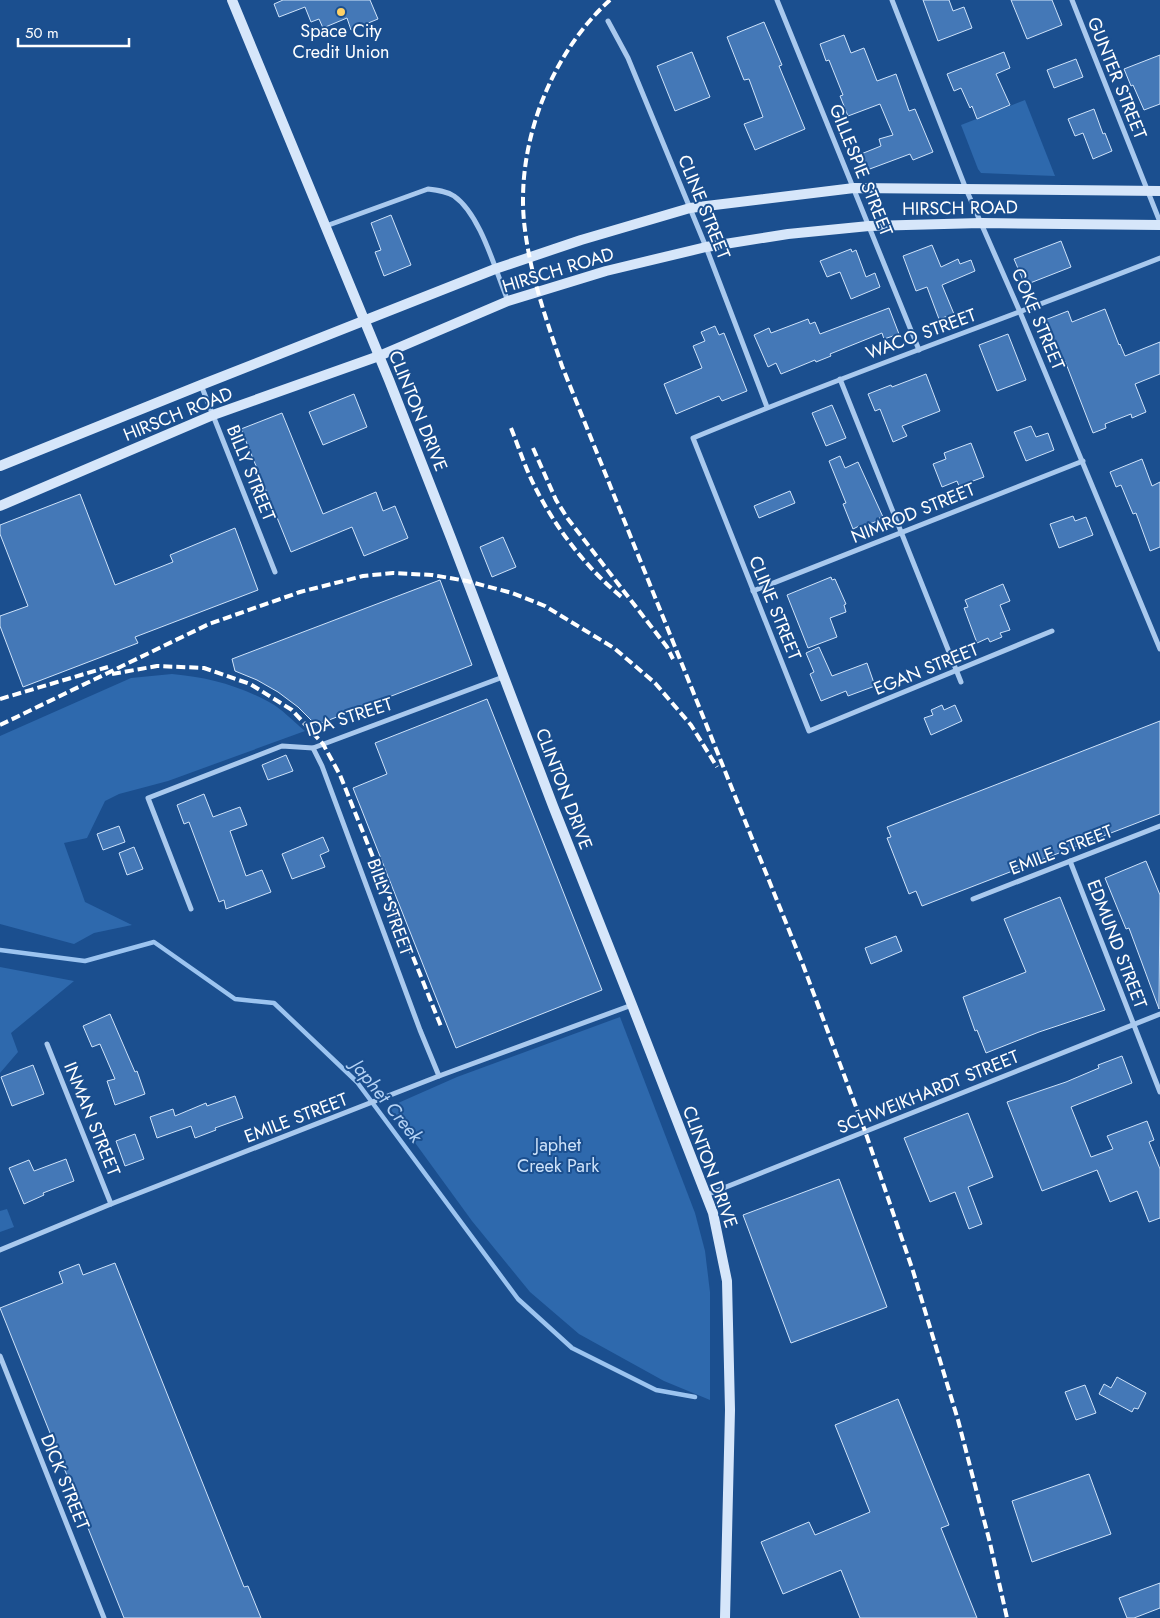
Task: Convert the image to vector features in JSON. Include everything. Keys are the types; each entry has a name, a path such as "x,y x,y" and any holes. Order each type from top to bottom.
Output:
{"main road":[{"name":"CLINTON DRIVE","path":"232,0 379,356 706,1195 719,1238 727,1281 730,1410 724,1618"},
{"name":"HIRSCH ROAD","path":"0,466 495,269 581,240 690,208 854,188 1160,191"},
{"name":"HIRSCH ROAD","path":"0,506 213,415 379,356 508,301 606,271 706,247 788,234 869,226 981,223 1160,223"}],"street":[{"name":"GILLESPIE STREET","path":"777,0 919,350"},
{"name":"COKE STREET","path":"892,0 966,189 1083,461 1160,649"},
{"name":"GUNTER STREET","path":"1072,0 1160,223"},
{"name":"CLINE STREET","path":"608,21 628,58 690,208 767,407"},
{"path":"326,226 428,189 441,190 452,195 465,205 476,220 508,301"},
{"name":"WACO STREET","path":"693,438 767,407 1160,258"},
{"path":"840,379 960,682"},
{"name":"BILLY STREET","path":"201,385 275,572"},
{"name":"CLINE STREET","path":"693,438 810,731"},
{"name":"NIMROD STREET","path":"753,591 1083,461"},
{"name":"EGAN STREET","path":"810,731 1052,632"},
{"name":"IDA STREET","path":"191,909 148,798 282,746 313,748 503,676"},
{"name":"BILLY STREET","path":"313,748 326,775 420,1030 439,1076"},
{"name":"EMILE STREET","path":"973,899 1160,826"},
{"name":"EDMUND STREET","path":"1070,861 1160,1092"},
{"name":"EMILE STREET","path":"0,1250 111,1204 439,1076 632,1005"},
{"name":"SCHWEIKHARDT STREET","path":"706,1195 1160,1014"},
{"name":"INMAN STREET","path":"47,1044 111,1204"},
{"name":"DICK STREET","path":"0,1356 104,1618"}],"green space":[{"path":"1025,100 1055,176 981,173 961,125"},
{"path":"172,674 197,677 234,686 246,691 274,705 305,731 168,781 119,794 105,801 87,838 64,843 85,902 132,925 94,933 74,944 0,924 0,736 131,678"},
{"path":"0,967 74,981 11,1033 18,1052 0,1073"},
{"name":"Japhet Creek Park","path":"620,1017 695,1213 705,1251 710,1292 710,1400 664,1381 579,1334 530,1292 472,1221 389,1107 457,1077"},
{"path":"7,1209 14,1227 0,1232 0,1211"}],"building":[{"name":"Space City Credit Union","path":"283,0 370,0 378,19 351,30 347,18 323,28 319,19 311,22 305,7 279,17 274,4"},
{"path":"923,0 949,0 953,11 964,7 972,28 938,41"},
{"path":"1011,0 1052,0 1062,25 1027,39"},
{"path":"764,22 782,65 779,66 805,129 755,150 744,124 763,117 749,79 744,80 727,37"},
{"path":"844,35 851,53 864,48 877,81 896,74 909,111 915,109 933,152 913,160 910,154 867,170 861,154 881,146 879,139 893,135 880,104 848,116 840,96 843,95 829,60 826,61 820,44"},
{"path":"692,52 710,97 675,111 657,66"},
{"path":"1004,52 1010,68 996,74 1010,105 977,119 972,106 970,108 961,88 954,91 947,74"},
{"path":"1160,55 1160,104 1144,110 1124,69"},
{"path":"1076,59 1083,77 1054,88 1047,70"},
{"path":"1094,109 1103,134 1105,133 1112,151 1093,159 1083,133 1075,136 1068,119"},
{"path":"391,215 411,265 384,276 375,252 381,250 371,223"},
{"path":"1061,241 1071,267 1025,285 1014,259"},
{"path":"932,245 941,267 958,259 960,264 971,260 975,271 942,285 954,314 939,319 927,287 916,291 903,256"},
{"path":"851,249 852,252 856,250 866,277 875,273 880,287 851,299 840,272 827,277 820,261"},
{"path":"889,308 899,334 884,339 882,333 830,354 831,356 816,362 815,360 781,374 776,363 768,367 754,335 769,328 771,333 808,319 810,324 815,322 820,334"},
{"path":"1105,309 1125,356 1160,342 1160,374 1135,384 1146,412 1132,418 1131,414 1105,424 1106,428 1093,433 1065,361 1062,363 1045,320 1068,311 1072,322"},
{"path":"715,326 719,335 724,333 747,391 722,401 719,396 676,414 664,384 702,368 693,346 705,341 701,332"},
{"path":"1008,334 1026,380 997,391 979,345"},
{"path":"926,374 940,411 902,426 907,436 893,442 880,409 875,411 868,394"},
{"path":"354,394 367,427 323,445 309,412"},
{"path":"832,405 846,438 826,446 812,413"},
{"path":"282,413 323,514 376,492 383,511 395,506 408,538 364,556 352,527 291,552 241,429"},
{"path":"1031,426 1036,437 1048,433 1054,450 1026,461 1014,432"},
{"path":"971,443 984,477 959,486 957,481 942,487 933,464 946,459 944,453"},
{"path":"840,456 845,468 858,462 883,517 879,518 880,520 853,529 843,504 846,503 829,461"},
{"path":"1142,459 1152,486 1160,482 1160,547 1150,551 1136,513 1133,514 1121,485 1116,487 1110,472"},
{"path":"790,491 795,503 759,518 754,506"},
{"path":"80,494 115,585 173,562 170,555 235,528 258,590 135,637 138,643 23,687 0,626 0,616 28,606 0,534 0,525"},
{"path":"1073,516 1075,521 1086,517 1093,535 1059,548 1050,524"},
{"path":"503,537 516,567 492,577 480,547"},
{"path":"831,577 832,580 835,579 846,604 844,605 846,612 830,618 837,637 808,648 787,595"},
{"path":"440,580 472,665 316,725 298,707 278,692 257,680 235,671 232,659"},
{"path":"1003,584 1010,601 1000,605 1010,630 1000,633 1002,637 990,642 988,638 977,643 964,608 968,607 965,600"},
{"path":"819,647 832,676 867,663 875,686 848,696 846,691 821,701 810,674 814,672 806,653"},
{"path":"487,699 602,990 456,1048 353,788 387,774 375,743"},
{"path":"942,705 944,710 955,705 962,721 931,735 924,718 933,715 931,710"},
{"path":"1160,721 1160,814 922,906 916,891 909,894 887,838 891,837 887,827"},
{"path":"286,755 293,771 268,780 262,765"},
{"path":"204,794 213,817 240,807 247,825 230,831 246,876 262,870 271,892 226,909 224,900 219,902 189,822 184,824 177,805"},
{"path":"119,826 125,842 103,850 97,834"},
{"path":"323,837 329,851 320,855 325,867 292,879 282,854"},
{"path":"134,847 143,869 127,875 119,853"},
{"path":"1146,861 1160,895 1159,1009 1129,928 1126,929 1105,878"},
{"path":"1060,897 1105,1010 1039,1032 986,1053 977,1030 975,1031 963,997 1026,972 1004,919"},
{"path":"896,936 902,951 871,964 865,948"},
{"path":"110,1014 135,1072 137,1071 145,1094 115,1105 107,1081 115,1079 100,1044 92,1047 83,1026"},
{"path":"1122,1056 1132,1083 1071,1107 1091,1157 1113,1149 1107,1136 1147,1121 1154,1140 1149,1142 1160,1169 1160,1218 1149,1222 1137,1191 1110,1202 1097,1170 1042,1191 1007,1102 1066,1082 1099,1068 1098,1065"},
{"path":"33,1065 44,1094 12,1106 1,1077"},
{"path":"235,1096 243,1118 215,1128 216,1130 195,1138 191,1126 157,1138 150,1117 173,1109 175,1116 206,1103 207,1106"},
{"path":"968,1113 993,1177 968,1187 982,1224 969,1229 955,1192 930,1202 904,1138"},
{"path":"135,1134 144,1159 125,1166 116,1141"},
{"path":"66,1159 74,1181 43,1193 44,1195 24,1204 9,1168 29,1160 34,1171"},
{"path":"839,1179 887,1307 791,1343 743,1215"},
{"path":"115,1263 244,1587 248,1586 261,1618 124,1618 0,1308 63,1283 59,1272 79,1264 83,1275"},
{"path":"1117,1377 1146,1393 1138,1409 1134,1408 1132,1412 1099,1394 1104,1384 1111,1388"},
{"path":"1085,1385 1096,1413 1076,1420 1065,1392"},
{"path":"898,1399 949,1525 941,1528 977,1618 860,1618 841,1570 783,1594 761,1542 809,1522 815,1535 870,1512 835,1425"},
{"path":"1089,1474 1111,1534 1032,1562 1012,1501"},
{"path":"1160,1583 1160,1608 1134,1618 1127,1618 1119,1598"}],"waterway":[{"name":"Japhet Creek","path":"0,950 85,961 154,942 235,999 274,1003 357,1082 518,1299 572,1348 656,1390 695,1397"}],"railway":[{"path":"610,0 588,22 569,48 553,76 540,105 531,136 525,168 523,199 525,230 535,282 562,366 803,965 865,1131 913,1271 958,1420 990,1543 1007,1618"},
{"path":"511,428 532,482 544,504 574,548 598,575 624,599"},
{"path":"533,448 556,500 568,519 667,647 673,659"},
{"path":"0,725 209,624 300,592 363,576 393,573 432,575 467,581 512,593 545,606 614,648 655,683 691,725 717,767"},
{"path":"112,674 157,666 204,668 250,684 292,710 323,744 340,775 442,1029"},
{"path":"0,699 108,667"}],"place":[{"name":"Space City Credit Union","path":"341,12"}]}
